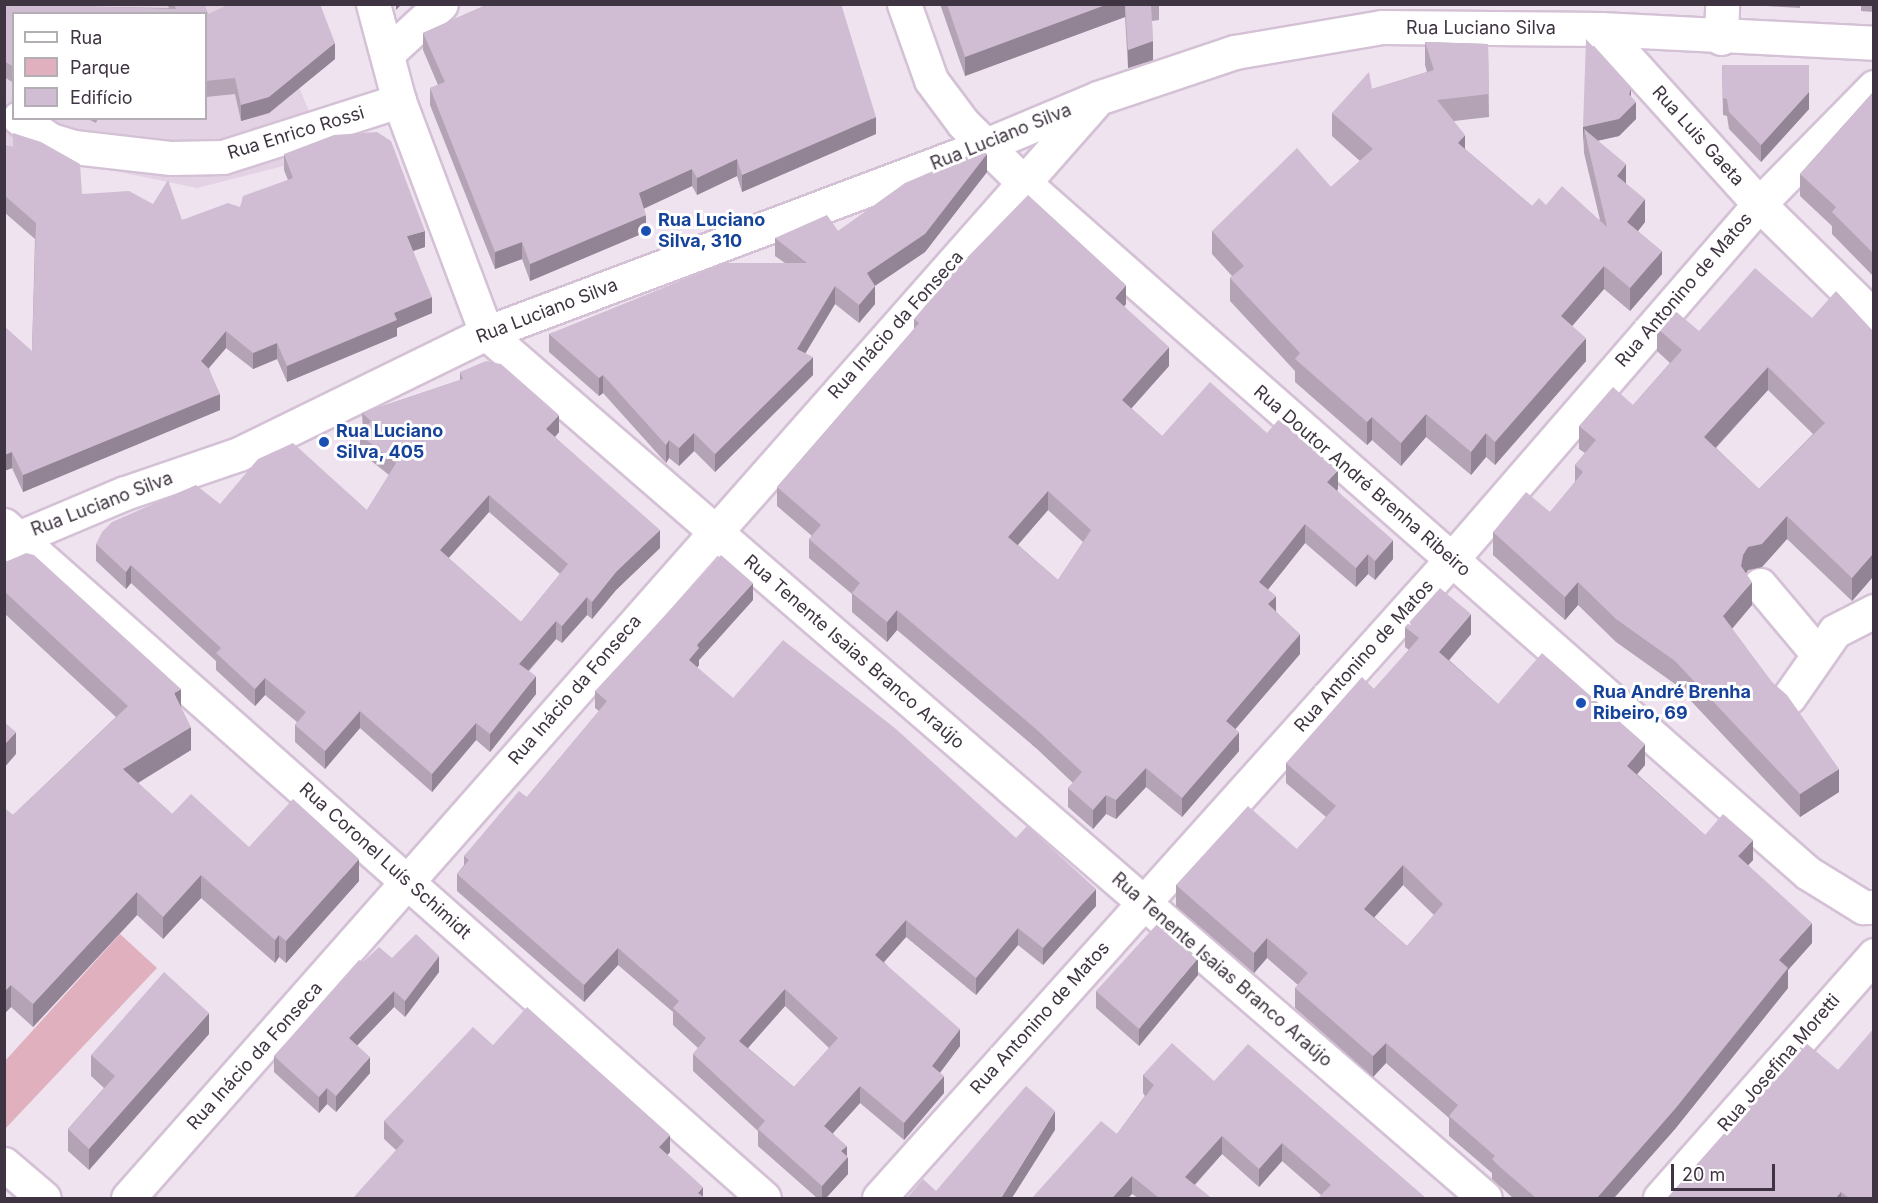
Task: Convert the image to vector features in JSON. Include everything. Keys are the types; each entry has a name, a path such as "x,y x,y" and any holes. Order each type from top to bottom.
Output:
{"street":[{"name":"Rua Tenente Isaias Branco Araújo","path":"373,4 388,53 399,102 486,333 1485,1198"},
{"path":"388,53 441,4"},
{"name":"Rua Doutor André Brenha Ribeiro","path":"904,4 931,80 963,123 1023,182 1808,873 1863,908 1874,907"},
{"path":"1721,38 1722,4"},
{"name":"Rua Luciano Silva","path":"9,535 239,454 486,333 986,145 1098,98 1235,52 1382,27 1601,29 1721,38 1874,43"},
{"name":"Rua Luis Gaeta","path":"1601,29 1759,204 1874,316"},
{"name":"Rua Antonino de Matos","path":"879,1198 1451,560 1759,204 1874,87"},
{"name":"Rua Luciano Silva","path":"1023,182 1098,98"},
{"name":"Rua Enrico Rossi","path":"22,120 51,140 74,147 171,158 223,157 399,102"},
{"name":"Rua Inácio da Fonseca","path":"128,1198 410,883 712,531 1023,182"},
{"name":"Rua Coronel Luís Schimidt","path":"9,535 410,883 764,1198"},
{"path":"1760,585 1818,654"},
{"path":"1790,697 1835,631 1874,611"},
{"name":"Rua Josefina Moretti","path":"1660,1198 1874,955"},
{"path":"4,1164 44,1198"}],"shaded area":[{"path":"4,5 265,5 327,155 197,188 14,150 5,142"}],"green space":[{"path":"120,934 157,968 5,1129 5,1061"}],"building":[{"path":"4,4 176,9 174,4 204,4 208,14 230,4 320,4 335,43 269,97 241,105 235,78 207,81 207,12 12,12 12,66 4,61"},
{"path":"488,4 841,4 876,117 742,175 737,159 697,178 692,169 639,193 646,215 530,264 522,242 495,252 430,88 445,82 423,33"},
{"path":"947,4 1108,4 965,57"},
{"path":"1125,4 1151,4 1153,41 1128,50"},
{"path":"1586,39 1631,88 1629,94 1636,102 1619,119 1583,127"},
{"path":"1425,42 1488,44 1489,94 1437,100 1465,135 1458,143 1532,206 1539,198 1546,205 1562,186 1607,227 1584,129 1626,164 1617,176 1645,199 1627,222 1662,251 1630,288 1604,266 1561,316 1586,338 1495,442 1486,433 1471,452 1426,414 1401,443 1372,417 1367,422 1295,359 1300,353 1230,278 1244,266 1212,231 1297,148 1331,187 1373,149 1332,113 1369,72 1372,89 1434,70"},
{"path":"1722,65 1809,65 1809,92 1761,145 1729,112 1727,99 1723,98"},
{"path":"1874,91 1874,254 1832,212 1836,207 1800,174"},
{"path":"377,132 391,141 425,231 407,236 432,297 394,313 397,320 287,366 277,343 253,353 226,331 201,361 209,369 220,394 23,475 12,452 4,455 4,326 32,351 36,223 4,195 4,144 13,147 13,133 41,142 80,164 82,194 129,191 153,204 168,180 182,220 228,203 240,207 243,196 293,178 284,154 334,135"},
{"path":"982,150 987,154 925,234 867,273 875,286 859,305 835,286 797,349 813,357 715,454 694,433 679,448 669,440 666,445 603,375 599,378 549,334 725,263 807,263 775,238 827,215 838,231 905,183"},
{"path":"1028,195 1126,285 1115,298 1169,347 1122,400 1162,436 1210,382 1267,433 1279,419 1338,470 1327,482 1393,540 1375,561 1368,554 1356,568 1305,524 1259,582 1276,596 1268,604 1300,634 1226,721 1239,732 1182,798 1146,768 1116,800 1106,795 1093,810 1068,788 1082,772 1037,730 897,610 887,622 852,593 860,583 809,539 821,525 777,487 919,323 914,319 957,268","holes":["1048,491 1091,530 1058,580 1008,537"]},
{"path":"1755,268 1812,318 1836,291 1874,332 1874,552 1852,578 1787,516 1762,544 1748,547 1743,555 1741,566 1752,582 1723,616 1772,682 1787,695 1839,769 1800,794 1675,661 1616,619 1578,582 1565,597 1493,532 1526,492 1550,512 1583,472 1575,465 1596,440 1579,426 1613,387 1633,405 1682,350 1657,328 1673,309 1699,331","holes":["1768,367 1825,423 1759,489 1704,437"]},
{"path":"486,361 501,364 559,415 546,429 660,530 616,572 592,602 587,597 562,626 556,621 519,664 536,676 490,734 476,723 432,774 360,711 325,751 295,725 306,712 265,678 255,689 216,653 221,648 131,565 126,572 96,544 102,532 112,522 196,485 220,504 258,459 293,443 367,510 396,463 360,435 371,421 362,413 463,379 460,372","holes":["489,495 568,564 521,622 440,550"]},
{"path":"26,553 34,555 181,689 174,693 191,727 123,769 172,814 191,794 249,847 293,799 359,859 286,941 279,935 275,940 201,875 163,917 137,892 33,1004 11,985 4,992 4,808 13,815 128,706 4,591 4,563"},
{"path":"721,555 753,583 697,645 699,648 689,660 733,698 783,640 896,729 1016,838 1027,826 1096,889 1043,948 1018,928 976,978 906,920 875,955 960,1029 932,1066 944,1076 904,1123 860,1086 824,1126 847,1146 841,1151 848,1157 822,1186 758,1129 765,1121 693,1054 706,1038 673,1008 679,1001 618,948 584,985 457,874 469,860 464,856 519,791 527,797 607,701 595,691","holes":["785,989 838,1038 794,1087 739,1041"]},
{"path":"1440,588 1471,614 1439,652 1498,704 1542,653 1645,744 1627,766 1705,835 1723,814 1753,840 1738,856 1812,923 1779,960 1788,968 1675,1109 1597,1198 1536,1198 1492,1159 1495,1156 1449,1116 1458,1105 1386,1043 1373,1056 1295,988 1308,973 1267,938 1254,953 1176,885 1248,806 1297,849 1336,806 1286,763 1362,677 1374,689 1419,638 1405,627","holes":["1403,865 1443,904 1407,946 1364,909"]},
{"path":"4,722 16,732 4,745"},
{"path":"1158,923 1198,958 1139,1029 1096,991"},
{"path":"416,934 439,956 405,1001 394,991 349,1038 370,1057 336,1096 327,1088 319,1097 274,1056 359,960 363,962 379,947 392,958"},
{"path":"164,972 209,1013 89,1149 68,1129 115,1076 91,1055"},
{"path":"527,1007 670,1135 659,1147 703,1187 698,1193 705,1198 353,1198 404,1141 384,1121 473,1027 493,1045"},
{"path":"1874,1028 1874,1198 1849,1198 1841,1192 1836,1198 1667,1198 1805,1042 1838,1070"},
{"path":"1172,1043 1214,1081 1248,1044 1426,1198 1318,1198 1331,1185 1282,1143 1259,1169 1222,1136 1185,1177 1211,1198 1159,1198 1132,1176 1112,1198 1032,1198 1101,1121 1117,1134 1154,1085 1143,1075"},
{"path":"1026,1086 1055,1111 1001,1198 907,1198 923,1179 936,1191"}],"place":[{"name":"Rua Luciano Silva, 310","path":"646,231"},
{"name":"Rua Luciano Silva, 405","path":"324,442"},
{"name":"Rua André Brenha Ribeiro, 69","path":"1581,703"}]}
